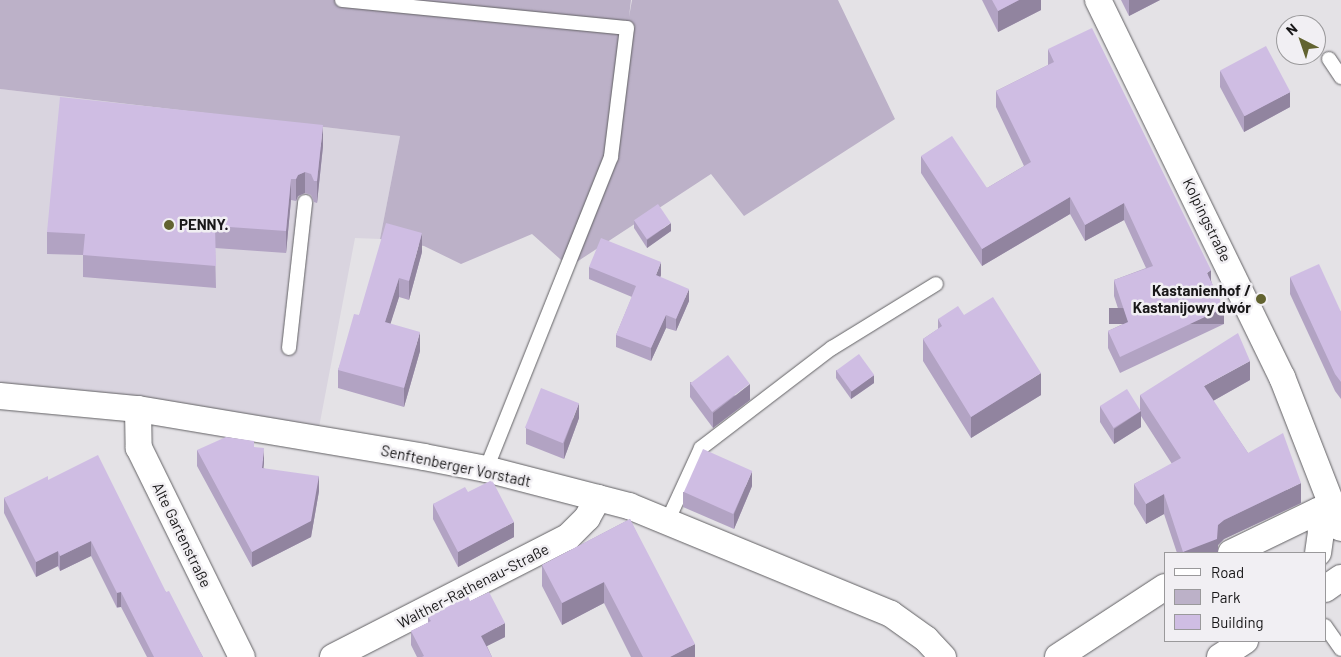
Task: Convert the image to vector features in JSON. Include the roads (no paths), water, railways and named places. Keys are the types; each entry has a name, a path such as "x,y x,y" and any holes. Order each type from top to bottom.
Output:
{"street":[{"name":"Kolpingstraße","path":"1098,0 1282,377 1338,514"},
{"name":"Senftenberger Vorstadt","path":"0,396 138,409 486,469 629,506 892,614 926,639 943,657"},
{"name":"Alte Gartenstraße","path":"138,409 139,448 242,657"},
{"name":"Walther-Rathenau-Straße","path":"333,657 568,537 587,518 598,498"},
{"path":"1233,552 1318,511 1321,532 1318,552"},
{"path":"1326,588 1341,578"},
{"path":"1058,657 1164,588"},
{"path":"1201,657 1223,642"},
{"path":"1220,657 1243,642"}],"lane":[{"path":"342,0 627,28 611,157 486,469"},
{"path":"1329,58 1341,77"},
{"path":"289,348 304,202"},
{"path":"667,522 701,448 832,348 936,284"},
{"path":"1326,627 1341,649"}],"place":[{"name":"PENNY.","path":"169,225"},
{"name":"Kastanienhof / Kastanijowy dwór","path":"1261,299"}]}
